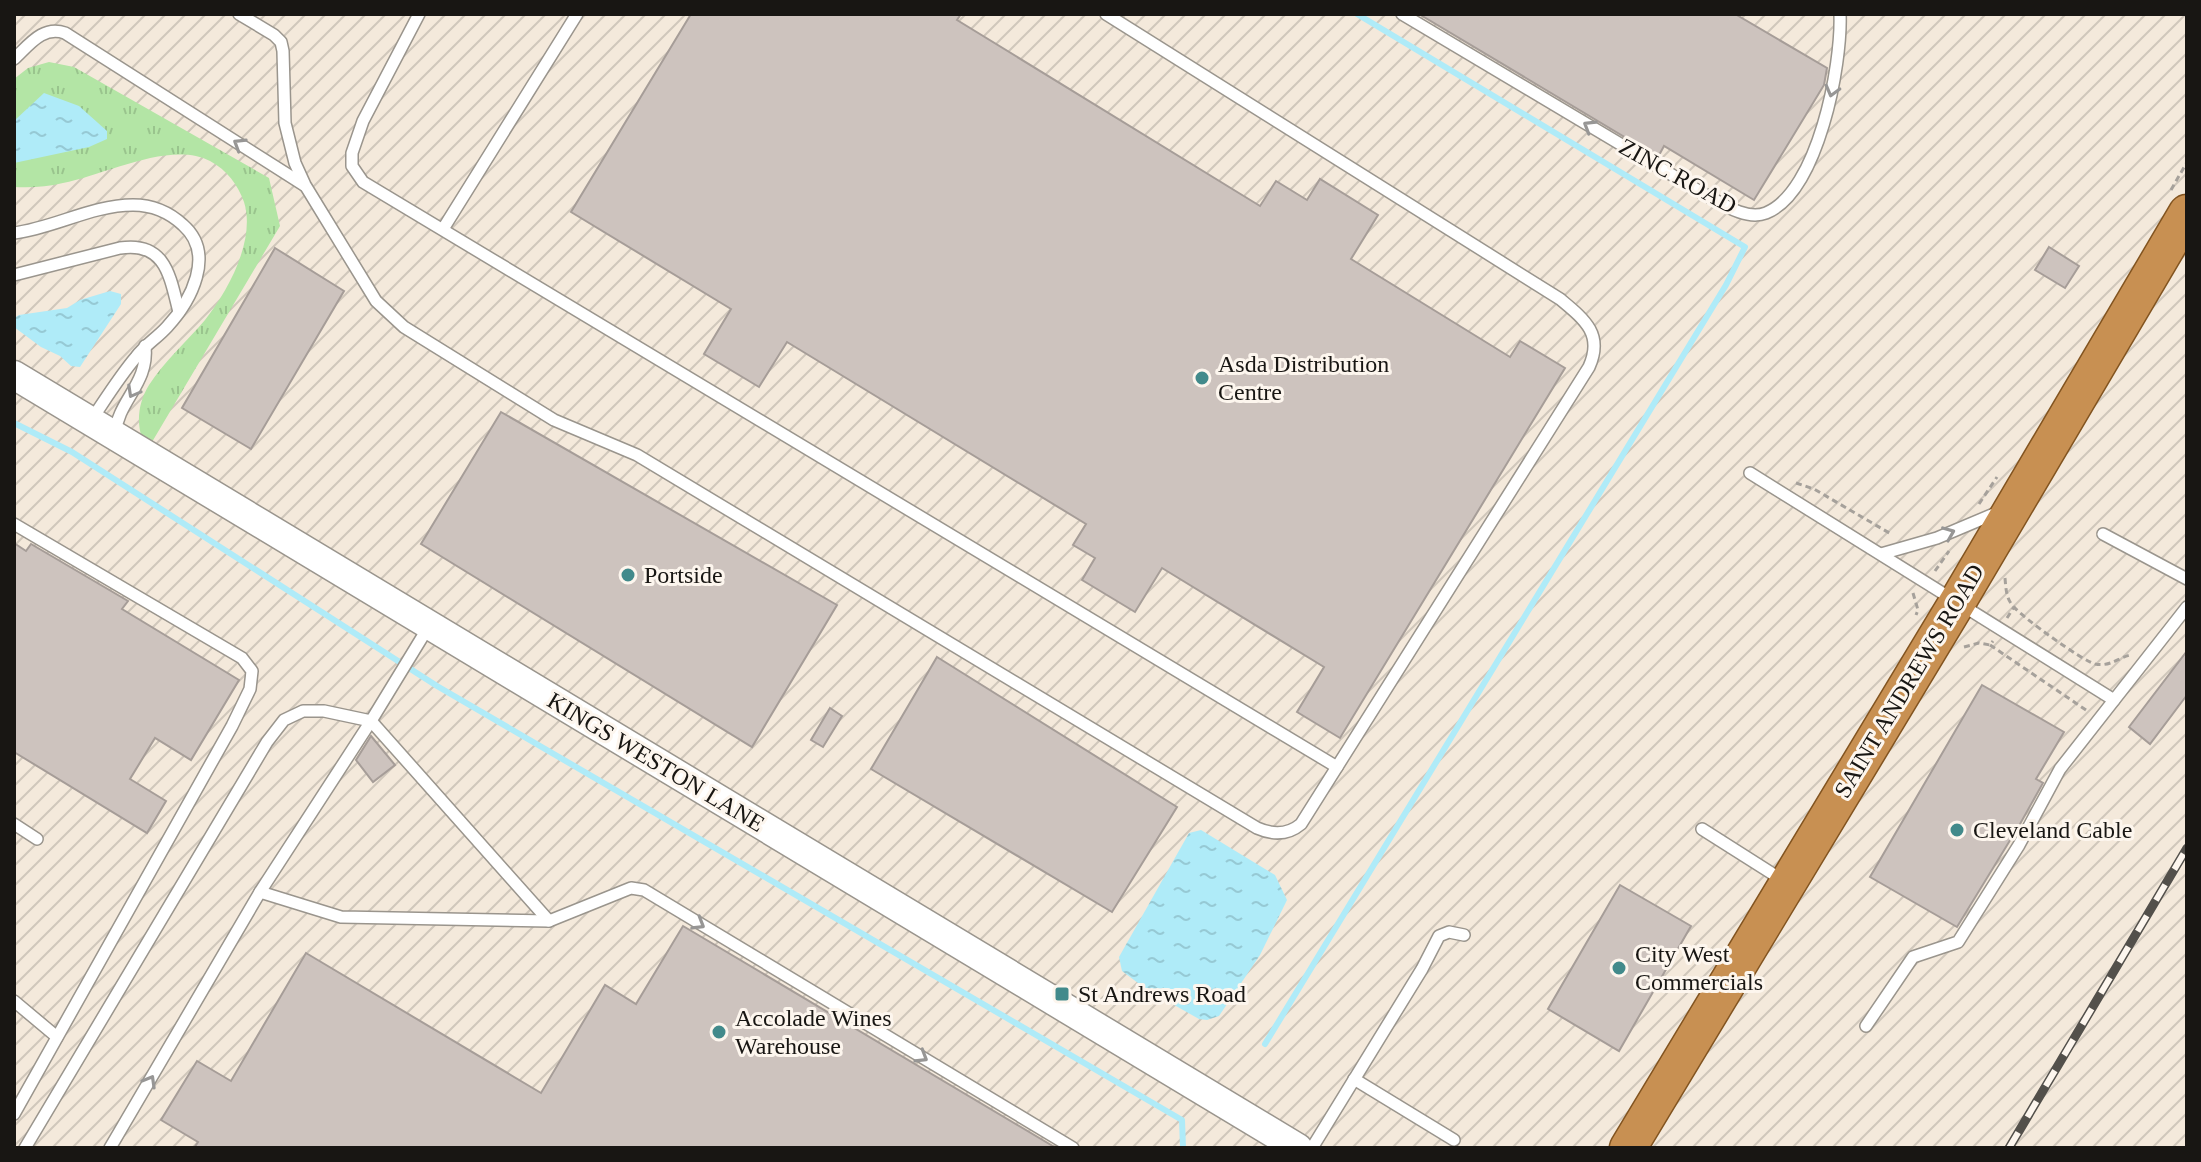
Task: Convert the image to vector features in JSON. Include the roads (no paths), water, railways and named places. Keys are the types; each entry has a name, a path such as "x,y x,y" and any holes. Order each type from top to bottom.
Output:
{"highway":[{"name":"SAINT ANDREWS ROAD","path":"1628,1148 1788,883 1943,592 2179,201"}],"street":[{"name":"KINGS WESTON LANE","path":"14,375 1298,1148"}],"lane":[{"path":"239,14 281,42 288,141 305,185 376,301 404,327 554,420 637,455 1257,828 1276,834 1295,829 1301,824 1589,367 1595,354 1595,343 1585,321 1560,299 1106,14"},
{"path":"419,14 363,121 352,153 352,166 363,182 1337,767"},
{"path":"443,229 577,14"},
{"name":"ZINC ROAD","path":"1402,14 1704,194 1738,212 1764,214 1790,198 1820,135 1838,67 1840,14"},
{"path":"14,59 51,30 65,33 305,185"},
{"path":"14,233 116,206 142,205 156,208 185,225 198,246 197,275 179,312 145,346 90,423"},
{"path":"14,275 137,246 157,255 168,269 179,312"},
{"path":"114,437 117,421 142,375 146,363 145,346"},
{"path":"1750,473 2114,700"},
{"path":"1881,554 1954,531 2007,490"},
{"path":"14,524 242,658 252,671 250,689 232,726 14,1114"},
{"path":"2103,534 2187,579"},
{"path":"1866,1026 1913,957 1958,942 2019,845 2060,769 2187,607"},
{"path":"110,1148 260,892 429,626"},
{"path":"25,1148 259,755 284,720 303,711 324,711 371,721 549,921"},
{"path":"14,824 37,839"},
{"path":"1702,829 1788,883"},
{"path":"260,892 341,917 549,921 631,888 644,890 1073,1148"},
{"path":"1312,1148 1439,936 1449,932 1464,935"},
{"path":"14,1001 57,1037"},
{"path":"1354,1079 1454,1140"}],"water":[{"path":"44,93 79,106 107,131 107,139 89,147 14,163 14,121"},
{"path":"110,291 121,294 121,304 80,367 71,366 14,327 14,318 19,315 67,308 80,300"},
{"path":"1201,830 1275,875 1287,900 1260,955 1219,1016 1207,1020 1199,1019 1146,989 1122,971 1119,957 1189,833"}],"waterway":[{"path":"1265,1044 1726,285 1745,247 1357,14"},
{"path":"14,423 72,452 437,686 1182,1120 1183,1148"}],"railway":[{"path":"2009,1148 2187,848"}],"place":[{"name":"Asda Distribution Centre","path":"1202,378"},
{"name":"Portside","path":"628,575"},
{"name":"Cleveland Cable","path":"1957,830"},
{"name":"City West Commercials","path":"1619,968"},
{"name":"St Andrews Road","path":"1062,994"},
{"name":"Accolade Wines Warehouse","path":"719,1032"}]}
